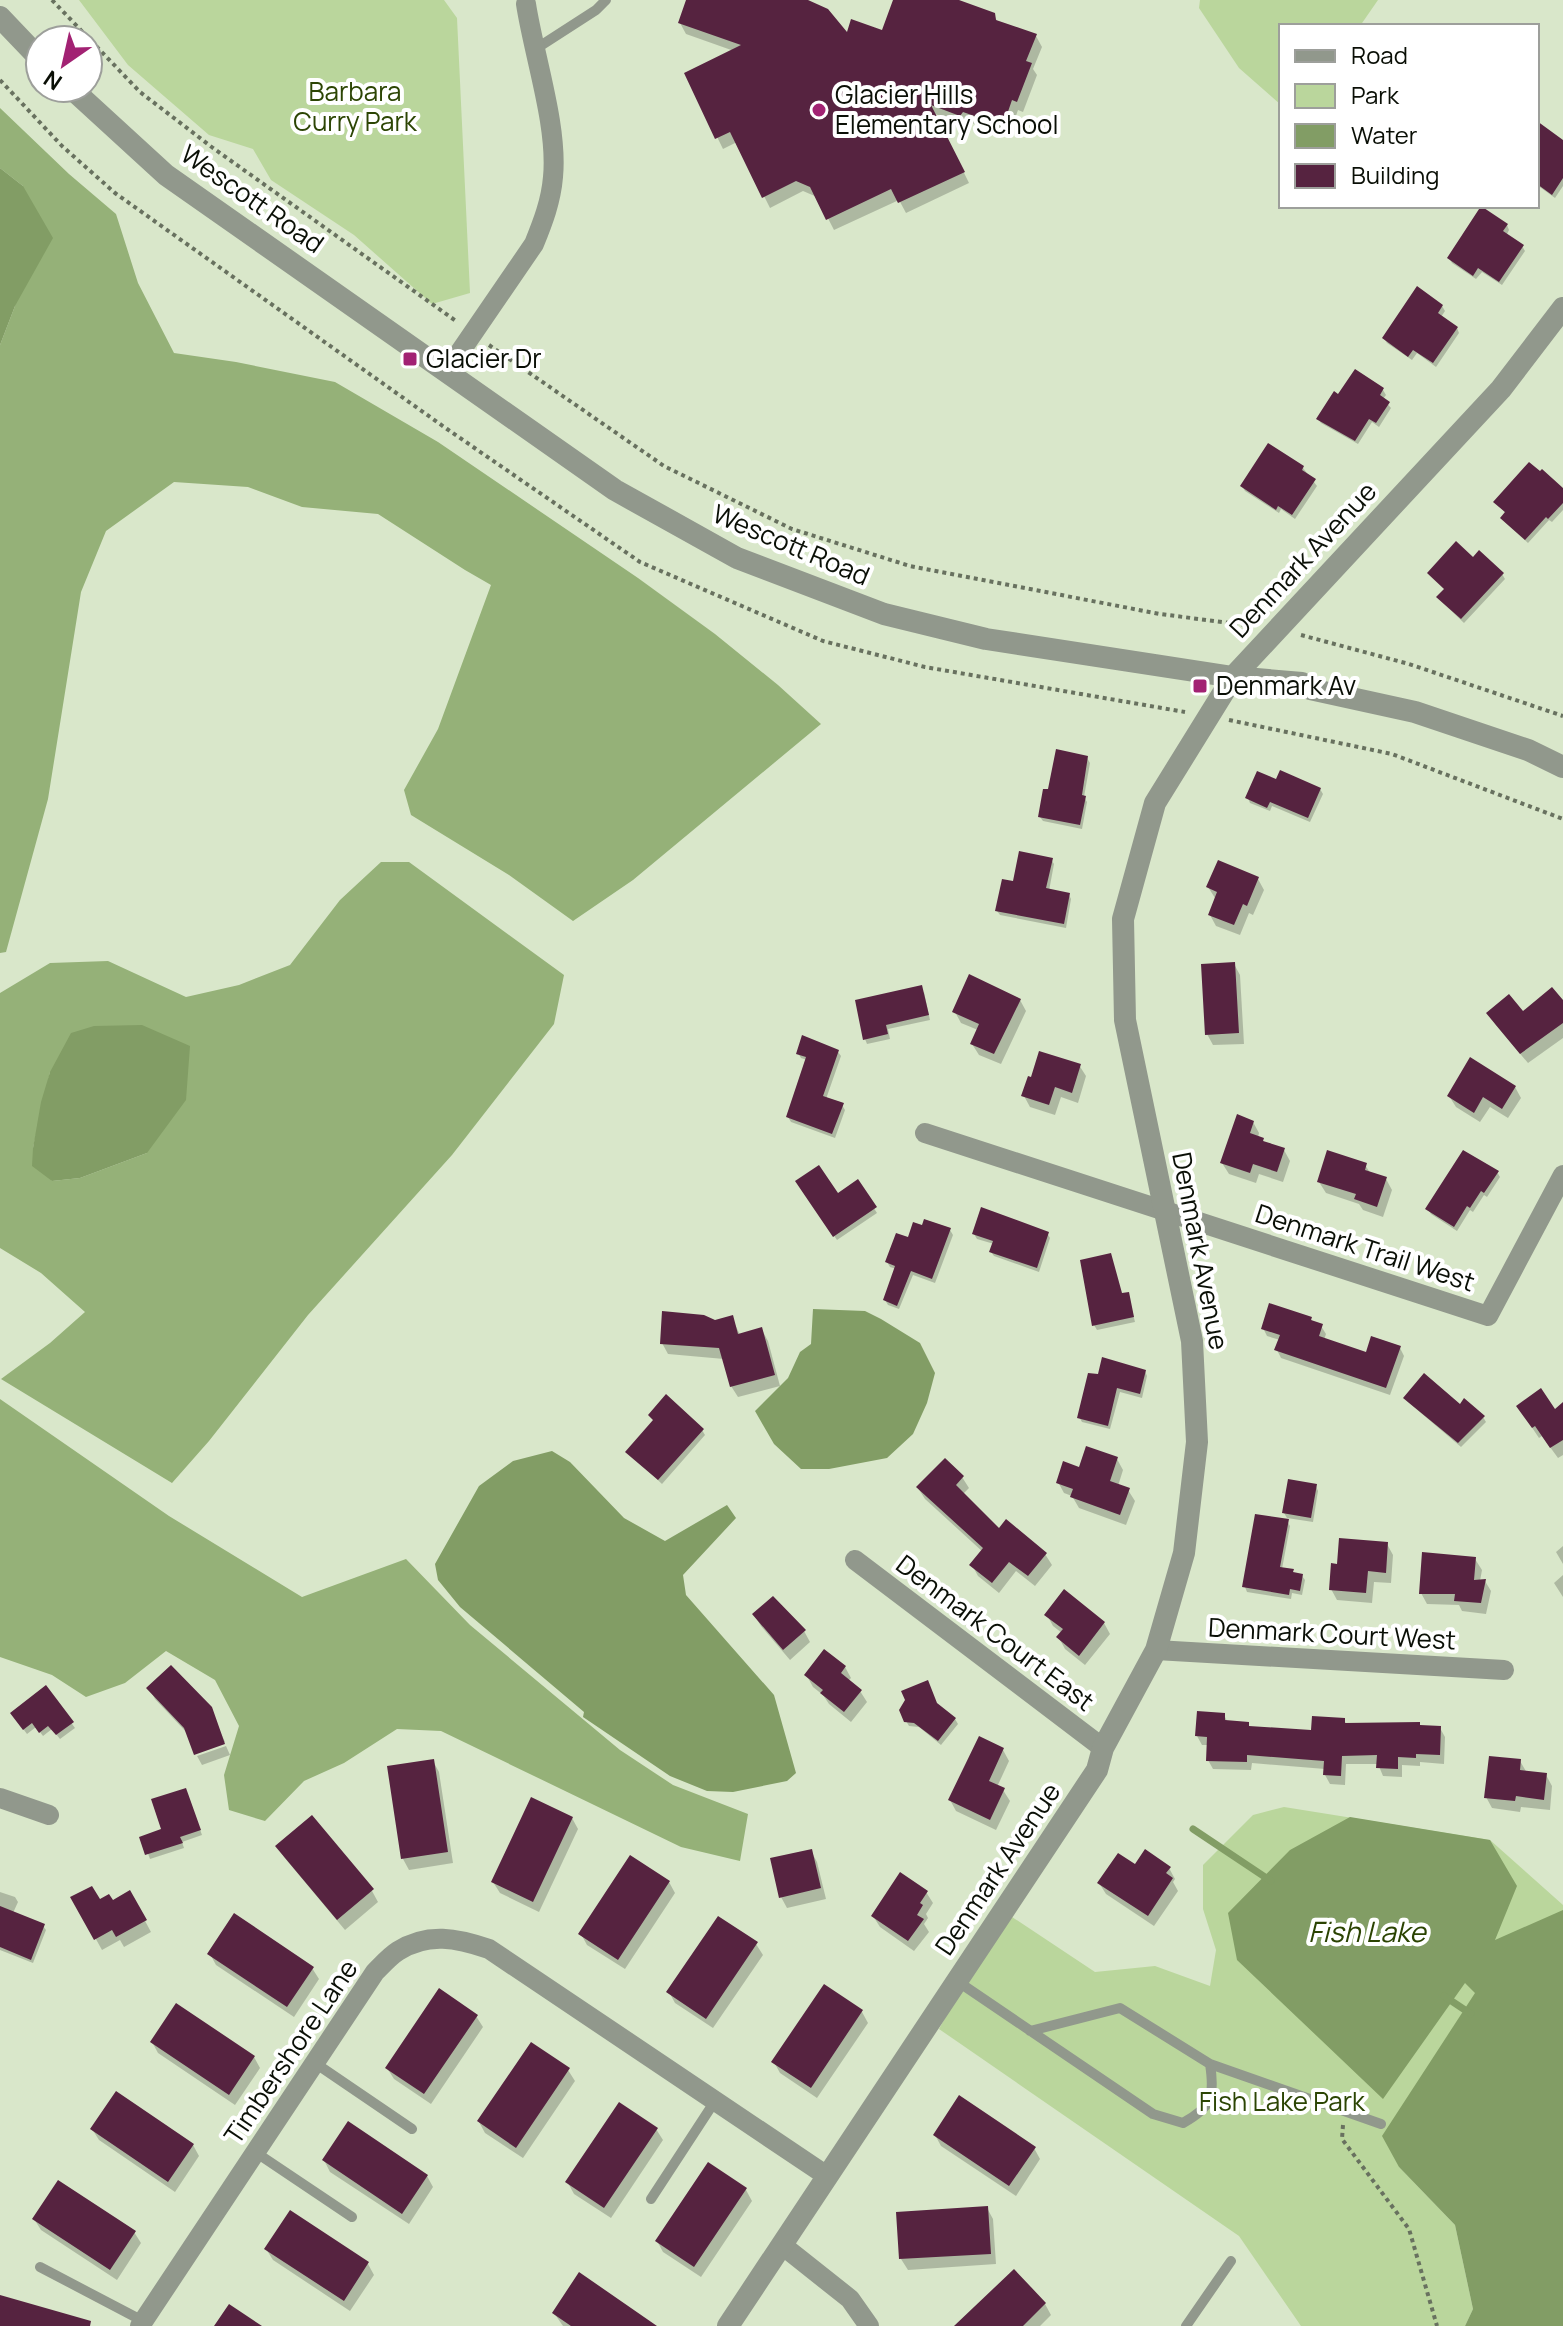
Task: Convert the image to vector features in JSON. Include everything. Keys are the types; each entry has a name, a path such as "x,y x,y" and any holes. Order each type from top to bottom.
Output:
{"street":[{"path":"447,371 534,244 550,198 553,151 526,4"},
{"path":"0,17 24,42"},
{"name":"Wescott Road","path":"88,104 166,175 615,490 737,558 884,614 986,639 1233,677 1302,683 1310,689 1415,712 1528,750 1563,767"},
{"name":"Denmark Avenue","path":"728,2326 1097,1770 1103,1748 1156,1650 1184,1553 1197,1442 1192,1341 1125,1020 1123,919 1155,803 1233,677 1501,389 1563,308"},
{"path":"925,1133 1166,1211"},
{"name":"Denmark Trail West","path":"1166,1211 1488,1316 1563,1175"},
{"name":"Denmark Court East","path":"855,1560 1103,1748"},
{"name":"Denmark Court West","path":"1156,1650 1504,1670"},
{"path":"0,1798 49,1815"},
{"name":"Timbershore Lane","path":"141,2324 375,1972 397,1951 427,1939 460,1939 489,1949 827,2176"},
{"path":"782,2245 850,2299 869,2326"}],"lane":[{"path":"534,50 596,10 606,0"},
{"path":"957,1981 1153,2114 1183,2123 1201,2113 1214,2089 1210,2064"},
{"path":"1030,2031 1120,2008 1210,2064 1381,2124"},
{"path":"315,2063 412,2129"},
{"path":"651,2199 715,2101"},
{"path":"255,2152 352,2217"},
{"path":"1186,2326 1231,2261"},
{"path":"40,2267 141,2324"}],"path":[{"path":"52,0 140,92 213,148 664,466 792,529 910,566 1160,614 1278,629 1409,664 1563,716"},
{"path":"0,80 62,146 115,193 640,562 823,641 925,667 1209,716 1392,754 1563,819"},
{"path":"1344,2111 1342,2139 1409,2229 1437,2326"}],"green space":[{"name":"Barbara Curry Park","path":"79,0 444,0 457,18 470,293 432,304 354,235 271,180 253,149 209,135 128,65 104,33 104,24 97,24"},
{"path":"1200,0 1378,0 1361,24 1279,24 1279,103 1239,68 1199,8"},
{"name":"Fish Lake Park","path":"1284,1807 1490,1840 1563,1905 1563,1912 1399,2167 1455,2225 1473,2309 1465,2326 1301,2326 1239,2236 939,2029 1003,1911 1095,1972 1155,1966 1210,1986 1216,1950 1203,1909 1203,1865 1253,1815"}],"shaded area":[{"path":"0,108 116,214 138,283 174,353 335,382 438,442 638,578 715,634 821,724 633,880 573,921 509,875 411,815 404,790 438,729 491,585 378,514 302,507 248,487 174,482 106,531 81,592 48,799 6,952 0,953 0,345 15,306 23,186 0,168"},
{"path":"381,862 409,862 564,975 554,1024 452,1155 308,1315 172,1483 1,1379 50,1343 85,1312 41,1273 0,1248 0,993 50,963 108,961 186,997 239,985 290,965 340,900","holes":["50,1072 147,1153 80,1178 52,1181 33,1148"]},
{"path":"0,1399 169,1516 302,1597 406,1559 470,1625 620,1750 673,1785 748,1814 740,1861 681,1847 441,1731 397,1729 344,1763 304,1781 265,1821 229,1810 224,1775 239,1726 215,1680 166,1651 125,1683 86,1697 52,1675 0,1657"}],"water":[{"path":"0,168 23,186 53,238 15,306 0,345"},
{"path":"142,1025 190,1046 186,1100 147,1153 80,1178 52,1181 32,1166 33,1148 50,1072 71,1033 94,1026"},
{"path":"813,1309 865,1311 881,1319 920,1343 935,1373 927,1403 913,1434 887,1458 829,1469 801,1469 774,1444 755,1411 788,1378 800,1352 811,1344"},
{"path":"552,1451 570,1462 624,1518 665,1541 727,1505 736,1518 683,1575 686,1595 774,1695 796,1773 787,1781 733,1792 707,1791 670,1776 583,1717 584,1712 460,1607 438,1580 435,1564 479,1486 513,1461"},
{"name":"Fish Lake","path":"1350,1817 1490,1840 1517,1886 1495,1940 1563,1910 1563,2326 1465,2326 1473,2309 1455,2225 1399,2167 1382,2136 1475,1993 1465,1983 1383,2099 1237,1960 1228,1913 1290,1850"}],"building":[{"name":"Glacier Hills Elementary School","path":"686,0 808,0 828,9 847,32 851,19 882,30 893,0 959,0 995,13 996,20 1037,34 1026,61 1032,63 1017,102 1012,100 1003,126 963,112 960,116 931,105 965,172 898,203 891,189 826,220 810,187 796,181 762,198 730,132 715,139 684,73 741,45 678,23"},
{"path":"1539,122 1563,140 1563,178 1552,195 1539,185"},
{"path":"1480,208 1508,224 1503,231 1524,245 1499,282 1478,268 1473,276 1447,258"},
{"path":"1417,286 1443,305 1438,313 1458,327 1433,363 1413,350 1408,357 1382,338"},
{"path":"1355,369 1384,388 1380,395 1390,402 1376,423 1369,419 1355,441 1316,419 1334,391 1338,394"},
{"path":"1268,443 1304,466 1302,470 1316,479 1292,515 1278,506 1276,510 1240,486"},
{"path":"1529,462 1563,488 1563,503 1525,540 1500,518 1505,512 1493,502"},
{"path":"1456,541 1473,557 1479,550 1504,573 1461,619 1436,597 1444,589 1427,573"},
{"path":"1056,749 1088,756 1082,795 1086,796 1080,825 1038,817 1043,789 1048,789"},
{"path":"1280,770 1321,788 1308,818 1270,802 1267,808 1245,798 1257,771 1276,779"},
{"path":"1019,851 1053,858 1046,888 1070,893 1064,924 995,911 1002,879 1013,881"},
{"path":"1218,860 1259,877 1247,906 1243,904 1234,925 1208,915 1217,892 1206,887"},
{"path":"1235,962 1239,1033 1205,1035 1201,964"},
{"path":"969,974 1021,999 994,1054 970,1044 979,1024 952,1012"},
{"path":"922,985 929,1015 886,1025 888,1034 863,1040 855,1000"},
{"path":"1552,987 1563,1000 1563,1023 1520,1054 1486,1013 1509,994 1523,1011"},
{"path":"802,1035 839,1050 823,1096 844,1103 832,1134 786,1117 806,1057 796,1054"},
{"path":"1039,1051 1081,1064 1072,1093 1055,1087 1049,1105 1021,1096"},
{"path":"1470,1057 1516,1086 1502,1109 1483,1097 1474,1113 1447,1096"},
{"path":"1237,1114 1254,1121 1250,1133 1285,1148 1277,1172 1253,1164 1250,1173 1220,1163"},
{"path":"1327,1150 1367,1163 1365,1170 1387,1177 1377,1207 1354,1199 1356,1194 1317,1182"},
{"path":"1463,1150 1499,1171 1484,1193 1481,1191 1470,1208 1467,1206 1454,1227 1425,1209"},
{"path":"819,1165 838,1193 858,1179 877,1207 833,1237 795,1181"},
{"path":"981,1207 1049,1232 1037,1268 989,1252 993,1241 972,1234"},
{"path":"924,1219 951,1228 932,1279 911,1271 897,1306 883,1300 895,1266 885,1262 896,1233 908,1237 913,1222 922,1225"},
{"path":"1111,1253 1122,1293 1129,1292 1134,1317 1092,1326 1080,1260"},
{"path":"1269,1303 1312,1317 1311,1320 1323,1324 1319,1336 1366,1352 1371,1336 1401,1346 1386,1388 1274,1350 1280,1335 1261,1329"},
{"path":"662,1311 704,1315 715,1320 733,1315 738,1334 762,1327 775,1375 730,1387 719,1348 660,1344"},
{"path":"1102,1357 1146,1370 1140,1394 1117,1388 1108,1426 1077,1418 1088,1373 1098,1374"},
{"path":"1424,1373 1460,1404 1464,1398 1485,1416 1458,1443 1403,1398"},
{"path":"1541,1388 1555,1409 1563,1402 1563,1440 1550,1448 1516,1406"},
{"path":"666,1394 704,1429 658,1480 625,1452 653,1420 648,1415"},
{"path":"1086,1446 1118,1457 1110,1481 1130,1488 1120,1515 1070,1497 1073,1489 1056,1483 1063,1461 1079,1467"},
{"path":"945,1458 964,1476 956,1485 999,1528 1006,1519 1047,1553 1028,1576 1009,1562 992,1583 969,1565 983,1548 916,1487"},
{"path":"1288,1479 1317,1484 1311,1518 1282,1513"},
{"path":"1255,1514 1289,1519 1280,1567 1303,1574 1300,1591 1290,1589 1289,1595 1242,1587"},
{"path":"1339,1538 1388,1542 1386,1573 1368,1571 1366,1593 1329,1590 1331,1563 1337,1564"},
{"path":"1422,1552 1476,1557 1474,1580 1486,1579 1481,1603 1454,1601 1455,1594 1419,1594"},
{"path":"1064,1589 1105,1622 1079,1656 1056,1637 1063,1629 1044,1615"},
{"path":"773,1596 806,1630 783,1650 752,1614"},
{"path":"824,1649 846,1666 841,1673 862,1690 844,1712 804,1675"},
{"path":"171,1665 212,1707 225,1744 194,1755 184,1728 146,1688"},
{"path":"928,1680 937,1703 956,1718 938,1741 914,1723 904,1722 899,1710 905,1700 901,1691"},
{"path":"46,1685 74,1722 56,1735 48,1726 39,1733 32,1723 23,1730 10,1713"},
{"path":"1197,1711 1225,1713 1225,1720 1249,1722 1249,1726 1311,1730 1312,1716 1345,1718 1345,1723 1420,1722 1420,1725 1441,1726 1440,1755 1398,1757 1398,1769 1376,1768 1377,1755 1342,1756 1341,1776 1323,1775 1324,1761 1247,1755 1247,1762 1206,1761 1207,1737 1195,1736"},
{"path":"979,1736 1004,1748 989,1781 1005,1788 990,1820 948,1800"},
{"path":"1489,1756 1521,1759 1520,1770 1547,1773 1544,1800 1516,1796 1515,1801 1484,1798"},
{"path":"434,1759 448,1852 401,1859 387,1766"},
{"path":"186,1788 201,1830 180,1837 183,1843 145,1855 139,1837 161,1829 151,1799"},
{"path":"531,1797 573,1817 533,1902 491,1882"},
{"path":"312,1815 374,1889 337,1920 275,1846"},
{"path":"812,1849 821,1888 779,1898 770,1858"},
{"path":"1145,1849 1171,1867 1166,1873 1173,1878 1148,1916 1097,1883 1118,1853 1135,1864"},
{"path":"630,1855 670,1881 618,1960 578,1934"},
{"path":"900,1872 928,1891 917,1915 924,1919 908,1941 871,1916"},
{"path":"92,1886 100,1899 109,1894 113,1900 130,1890 147,1920 116,1937 112,1930 94,1940 70,1897"},
{"path":"0,1906 45,1924 31,1960 0,1947"},
{"path":"234,1913 314,1967 287,2007 207,1954"},
{"path":"718,1916 758,1942 706,2019 666,1992"},
{"path":"824,1984 863,2010 811,2088 771,2062"},
{"path":"439,1988 478,2015 424,2094 385,2068"},
{"path":"176,2003 255,2056 229,2095 150,2042"},
{"path":"531,2042 570,2068 516,2148 477,2121"},
{"path":"116,2091 194,2144 168,2182 90,2129"},
{"path":"959,2095 1036,2147 1009,2186 933,2135"},
{"path":"619,2102 658,2128 604,2208 565,2182"},
{"path":"348,2121 428,2175 402,2214 322,2160"},
{"path":"708,2162 747,2188 694,2267 655,2241"},
{"path":"58,2180 136,2231 110,2270 32,2219"},
{"path":"988,2206 991,2254 899,2259 896,2212"},
{"path":"290,2210 369,2262 344,2301 264,2249"},
{"path":"1014,2269 1046,2303 1023,2326 954,2326"},
{"path":"579,2272 657,2326 571,2326 552,2313"},
{"path":"0,2295 91,2321 90,2326 0,2326"},
{"path":"229,2304 262,2326 214,2326"}],"waterway":[{"path":"1193,1829 1271,1881"},
{"path":"1444,1996 1471,2014"}],"place":[{"name":"Glacier Hills Elementary School","path":"819,110"},
{"name":"Glacier Dr","path":"410,359"},
{"name":"Denmark Av","path":"1200,686"}]}
